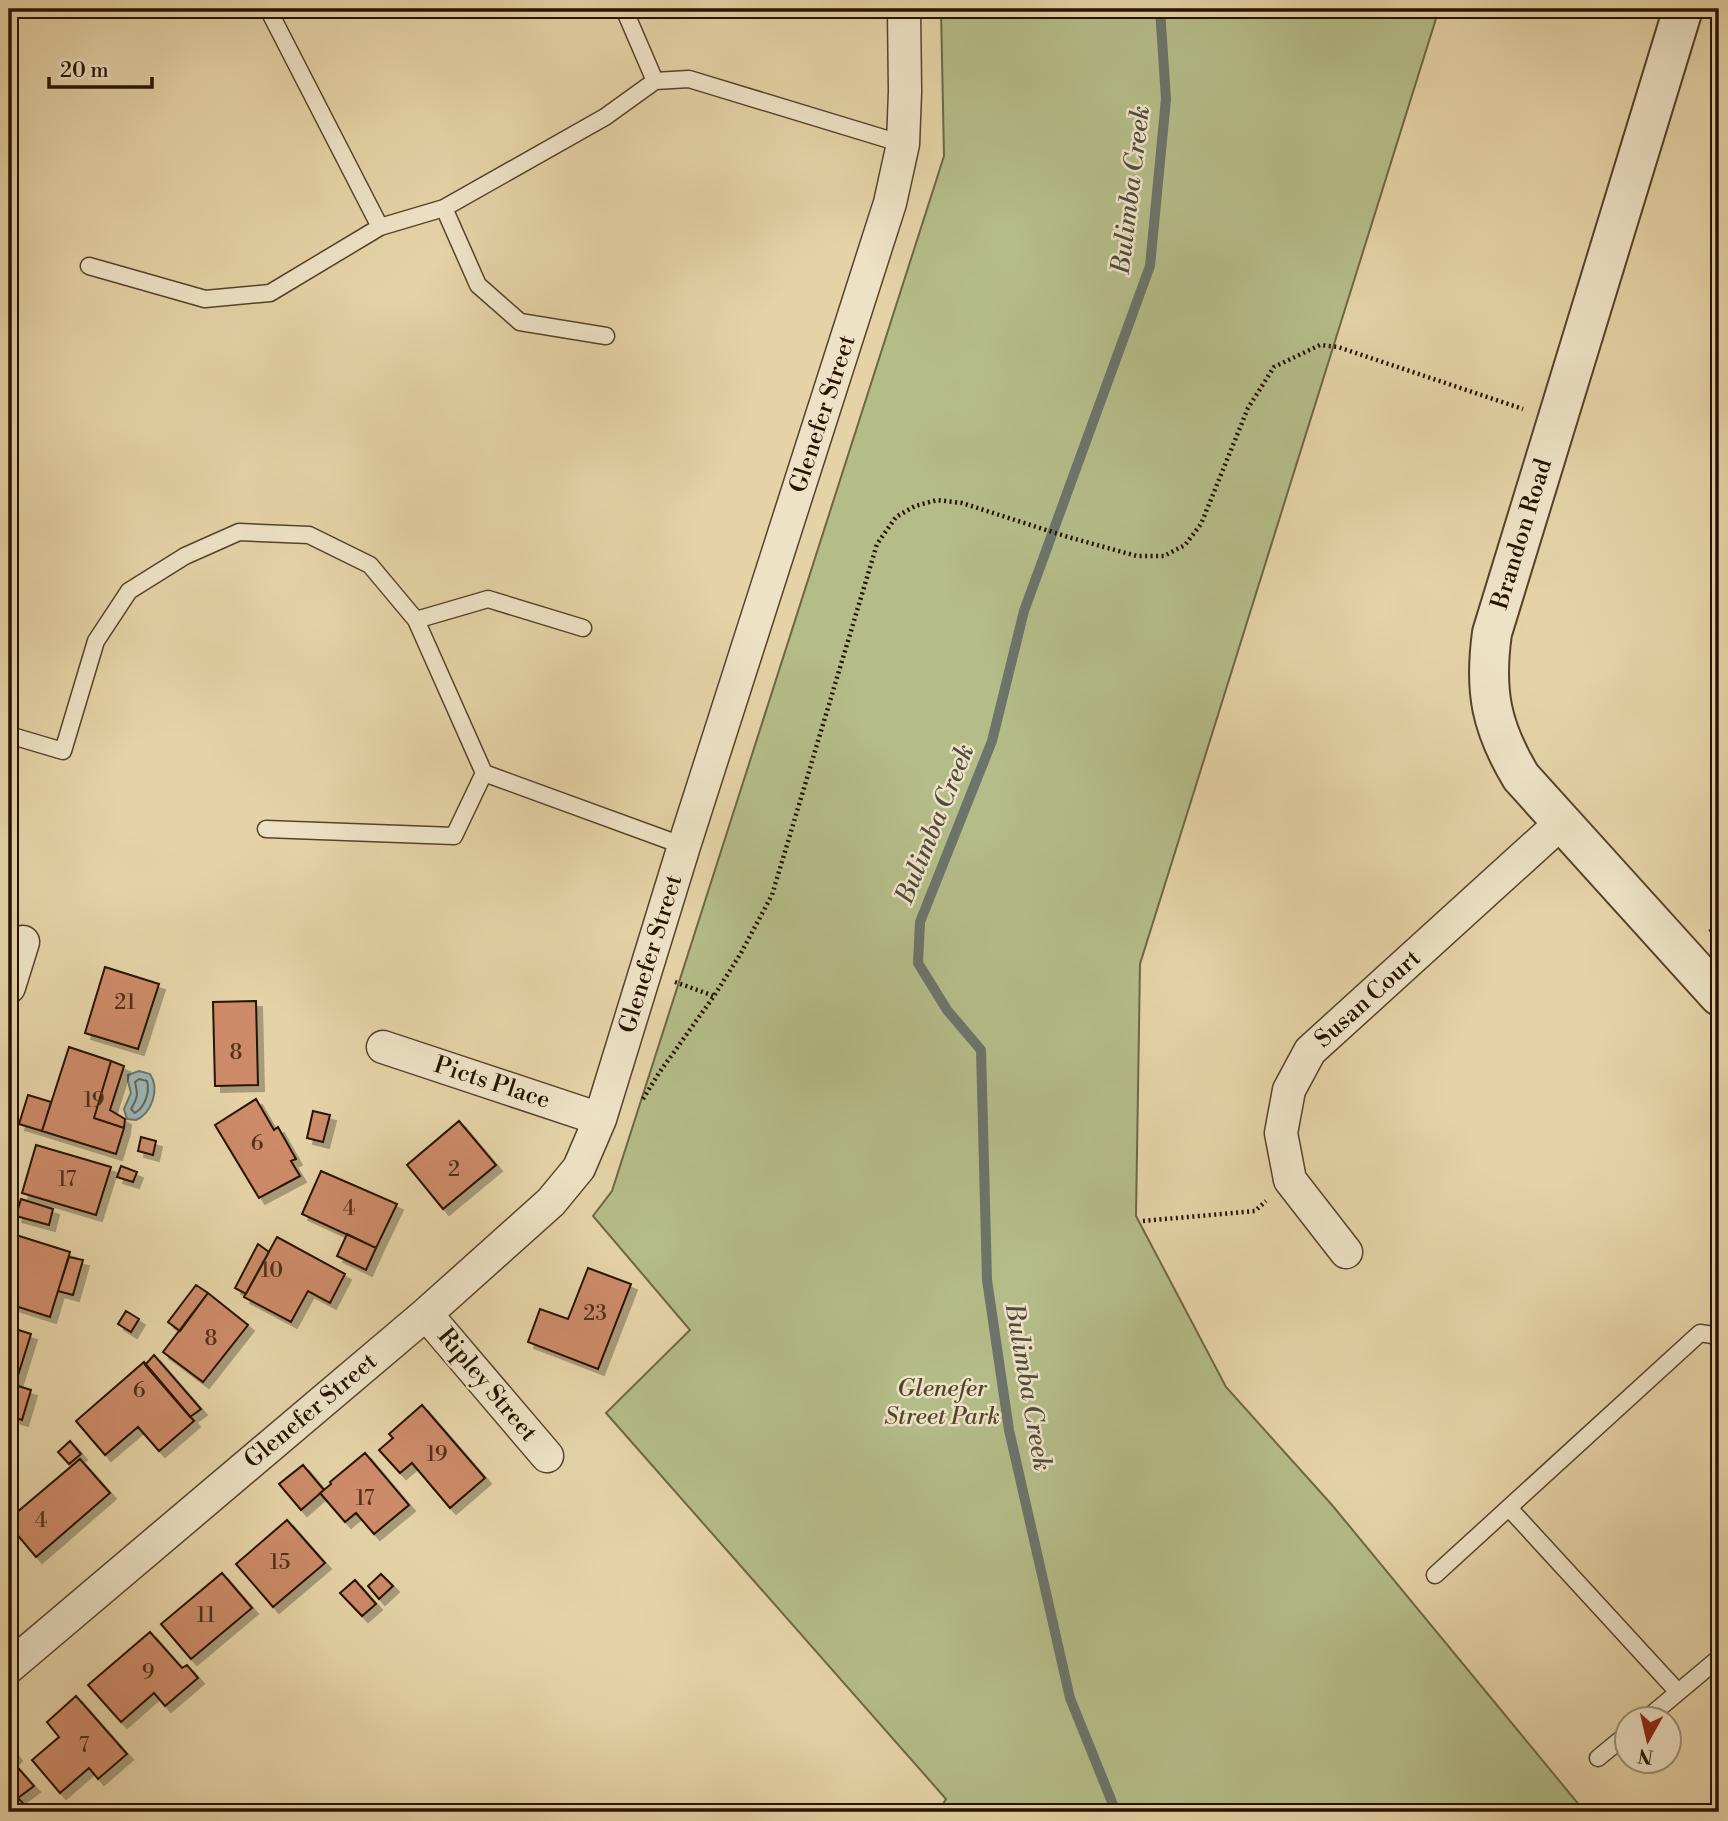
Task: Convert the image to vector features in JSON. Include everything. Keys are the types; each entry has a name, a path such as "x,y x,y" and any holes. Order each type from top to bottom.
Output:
{"street":[{"name":"Glenefer Street","path":"9,1667 426,1314 551,1202 579,1168 600,1119 684,846 890,203 903,144 904,9"},
{"name":"Brandon Road","path":"1683,9 1492,634 1488,681 1496,727 1521,777 1719,996"},
{"name":"Susan Court","path":"1346,1252 1290,1180 1281,1133 1289,1090 1310,1051 1562,822"},
{"path":"9,987 23,942"},
{"name":"Picts Place","path":"383,1047 600,1119"},
{"name":"Ripley Street","path":"426,1314 547,1457"}],"lane":[{"path":"268,9 380,227"},
{"path":"624,9 656,81"},
{"path":"89,266 205,299 270,293 380,227 444,208 605,117 656,81 689,79 903,144"},
{"path":"444,208 478,285 520,322 606,336"},
{"path":"9,734 62,751 96,641 130,591 186,556 239,532 309,535 370,565 416,620 484,773 684,846"},
{"path":"416,620 488,599 583,628"},
{"path":"266,829 454,836 484,773"},
{"path":"1435,1575 1700,1333 1719,1336"},
{"path":"1508,1508 1678,1692"},
{"path":"1662,1706 1719,1658"},
{"path":"1598,1759 1612,1747"}],"path":[{"path":"641,1104 659,1073 741,953 772,895 877,544 896,517 915,506 937,500 962,503 1137,556 1164,556 1185,545 1201,524 1248,408 1274,367 1320,345 1338,347 1556,420"},
{"path":"1143,1221 1255,1211 1290,1180"}],"green space":[{"name":"Glenefer Street Park","path":"941,9 1439,9 1140,964 1136,1216 1226,1387 1332,1505 1585,1812 938,1812 946,1799 606,1413 690,1330 593,1216 612,1191 944,156"}],"water":[{"path":"139,1071 150,1074 153,1080 153,1100 142,1117 136,1120 127,1119 124,1109 131,1093 128,1075"}],"building":[{"path":"105,967 159,984 138,1049 85,1033"},
{"path":"256,1001 258,1085 215,1086 213,1002"},
{"path":"69,1047 111,1061 94,1118 124,1128 116,1154 42,1131"},
{"path":"111,1061 124,1066 110,1110 125,1119 124,1128 94,1118"},
{"path":"28,1095 51,1102 42,1131 19,1124"},
{"path":"256,1099 274,1130 278,1127 296,1159 291,1161 300,1176 259,1198 215,1125"},
{"path":"313,1111 330,1115 323,1142 307,1138"},
{"path":"459,1121 496,1165 443,1209 407,1165"},
{"path":"141,1137 156,1141 153,1155 138,1151"},
{"path":"36,1145 111,1167 96,1215 22,1193"},
{"path":"121,1166 137,1172 133,1182 117,1177"},
{"path":"321,1171 397,1204 376,1248 302,1214"},
{"path":"21,1199 53,1209 49,1225 16,1216"},
{"path":"347,1234 376,1248 366,1270 337,1256"},
{"path":"16,1235 70,1252 50,1317 9,1304 9,1259"},
{"path":"277,1237 345,1274 330,1303 308,1291 291,1322 244,1297"},
{"path":"258,1244 269,1252 246,1294 235,1288"},
{"path":"69,1257 83,1260 73,1295 58,1291"},
{"path":"588,1268 631,1284 598,1369 528,1342 540,1309 568,1319"},
{"path":"196,1285 208,1293 180,1331 168,1322"},
{"path":"208,1293 248,1325 203,1382 163,1352"},
{"path":"126,1311 139,1319 131,1332 118,1324"},
{"path":"9,1327 31,1334 9,1404"},
{"path":"154,1355 201,1409 190,1417 145,1365"},
{"path":"144,1362 194,1421 159,1451 138,1427 105,1455 76,1421"},
{"path":"15,1385 31,1390 22,1420 9,1416 9,1404"},
{"path":"422,1405 485,1478 450,1508 412,1463 400,1473 379,1450 393,1438 389,1434"},
{"path":"70,1441 81,1454 69,1464 58,1452"},
{"path":"365,1453 409,1505 374,1534 356,1513 345,1522 320,1493"},
{"path":"80,1459 110,1493 36,1557 9,1525 9,1519"},
{"path":"303,1465 324,1490 301,1510 279,1484"},
{"path":"287,1520 325,1563 273,1607 236,1564"},
{"path":"222,1573 252,1608 191,1659 161,1624"},
{"path":"381,1574 393,1586 379,1599 368,1586"},
{"path":"355,1580 376,1604 362,1616 340,1593"},
{"path":"150,1632 182,1668 187,1665 198,1678 165,1706 154,1693 121,1722 88,1685"},
{"path":"76,1696 127,1754 98,1779 89,1768 60,1793 32,1760 59,1737 47,1722"},
{"path":"9,1746 16,1755 11,1760 34,1786 18,1798 31,1812 9,1812"}],"waterway":[{"name":"Bulimba Creek","path":"1116,1812 1070,1698 1009,1430 987,1280 981,1050 947,1010 918,963 920,922 992,741 1024,611 1150,266 1166,99 1160,9"}]}
